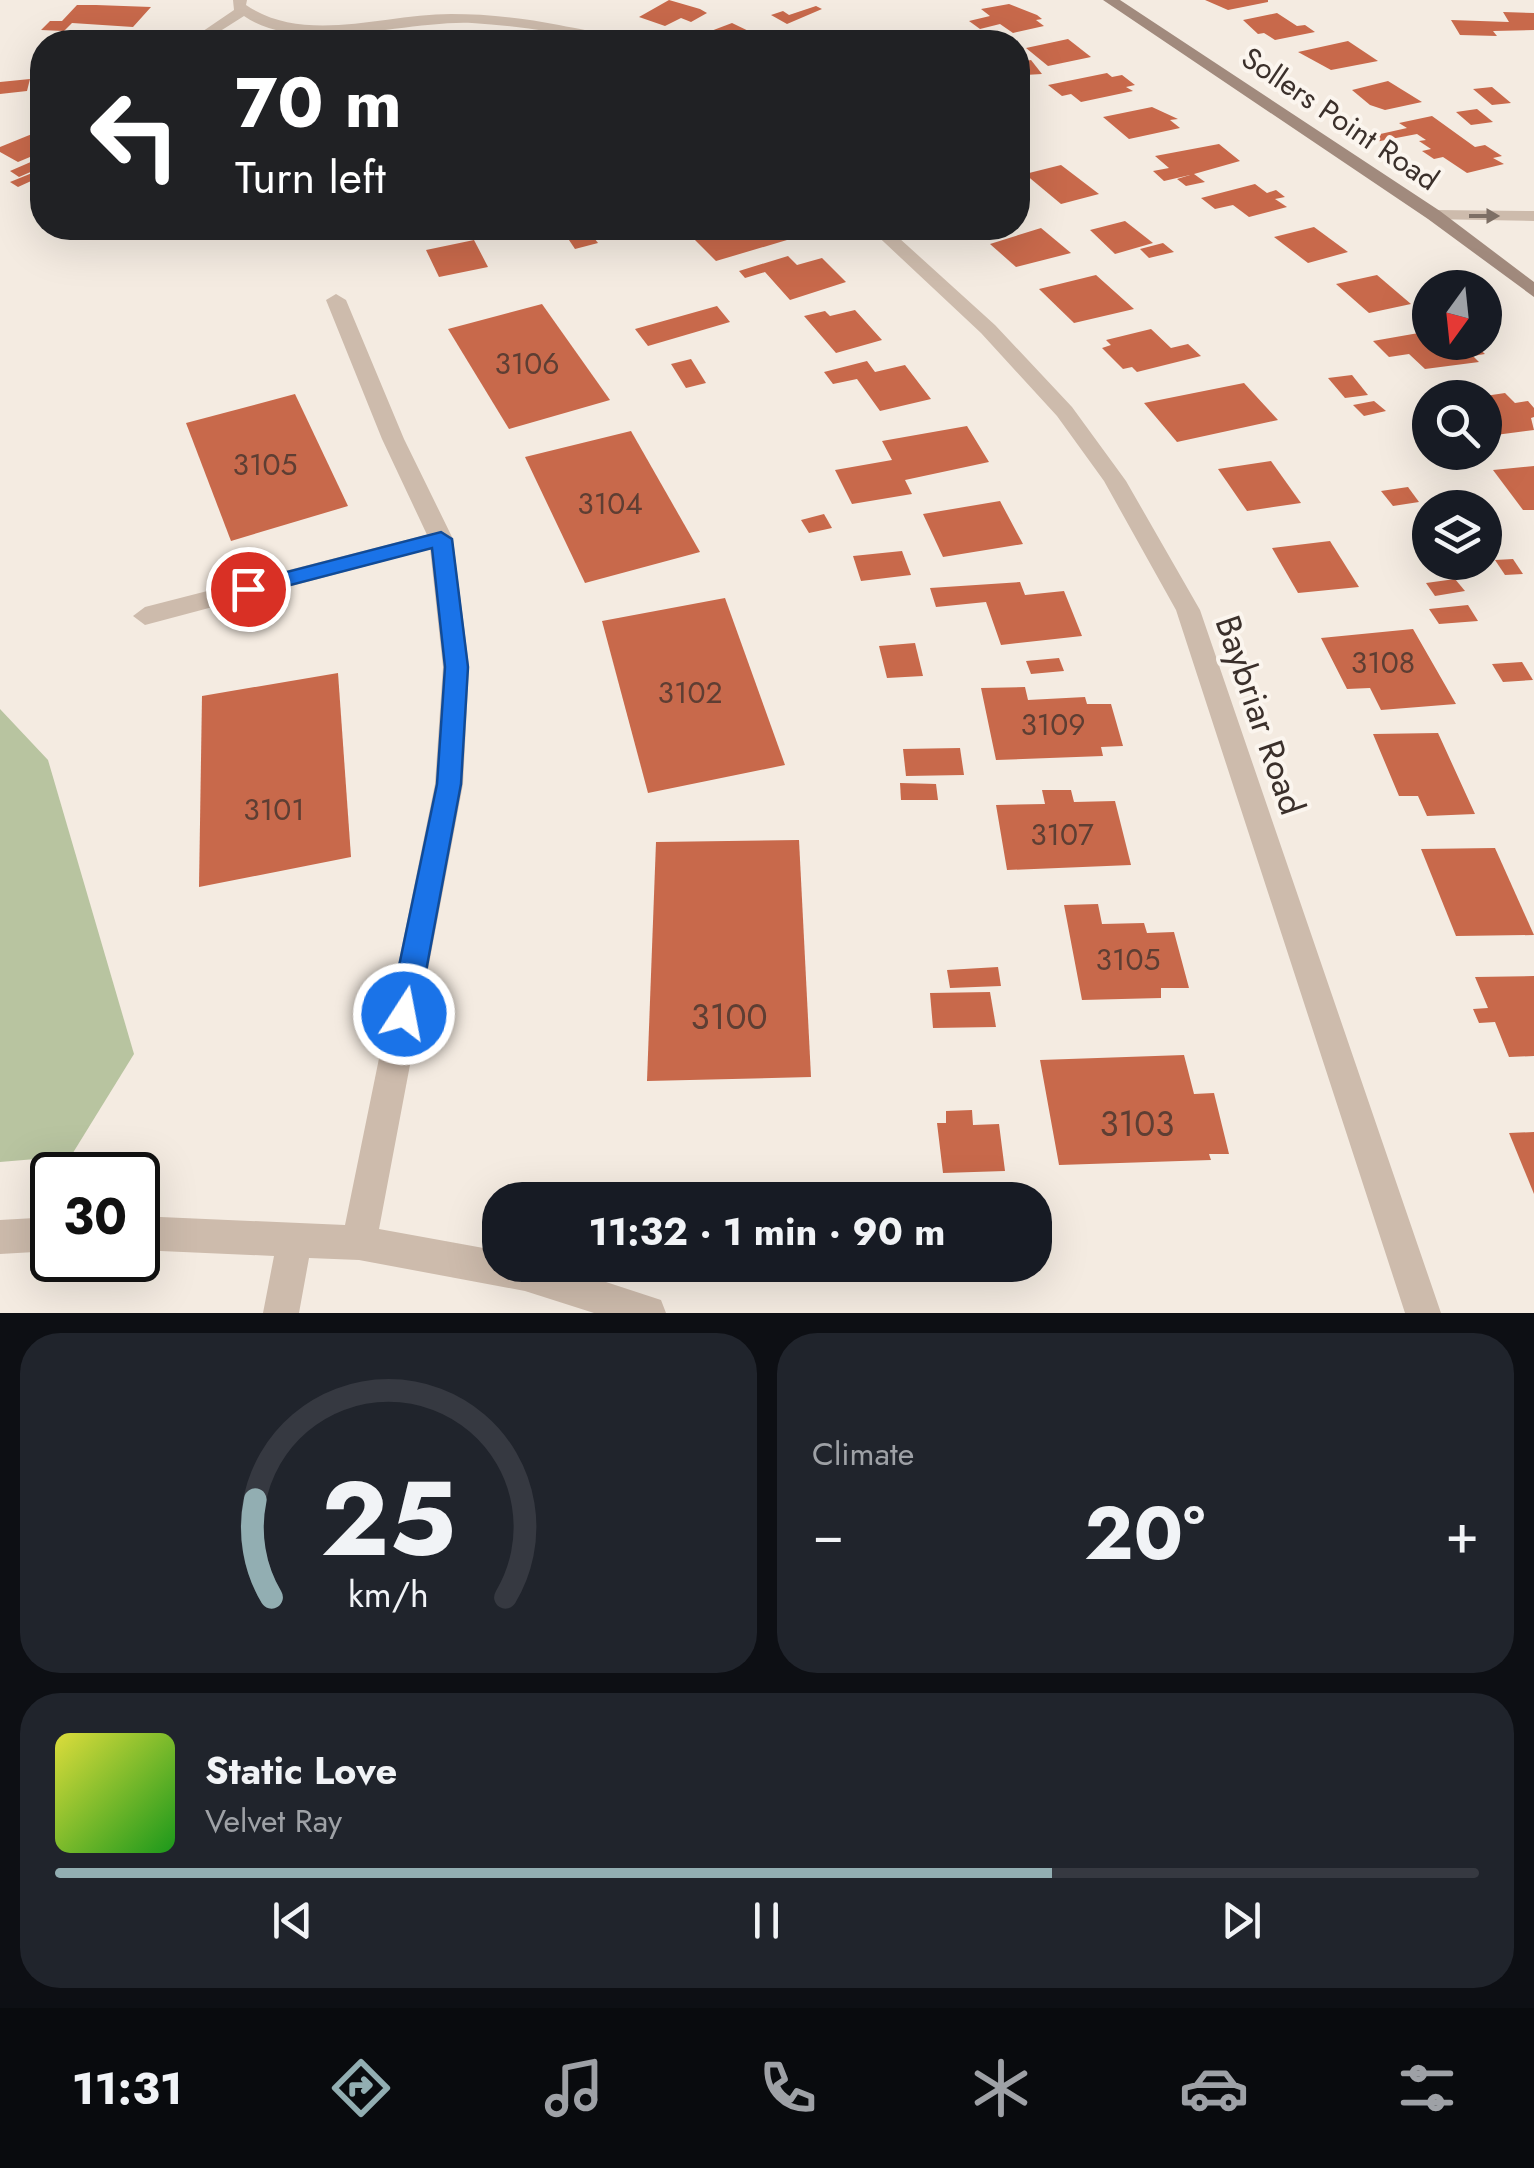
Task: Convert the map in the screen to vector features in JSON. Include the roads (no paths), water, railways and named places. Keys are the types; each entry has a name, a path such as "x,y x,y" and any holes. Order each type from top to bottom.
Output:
{"main road":[{"name":"Sollers Point Road","path":"1110,0 1434,215 1534,292"}],"street":[{"path":"209,30 241,5 267,22 310,30 450,18 559,30"},
{"path":"1434,215 1534,216"},
{"name":"Baybriar Road","path":"890,240 1028,374 1086,438 1134,512 1188,610 1423,1313"},
{"path":"336,300 393,439 441,539 456,667 449,784 359,1242"},
{"path":"145,616 441,539"},
{"path":"160,1234 359,1242 525,1273 648,1313"},
{"path":"0,1236 30,1235"},
{"path":"281,1313 295,1239"}]}
